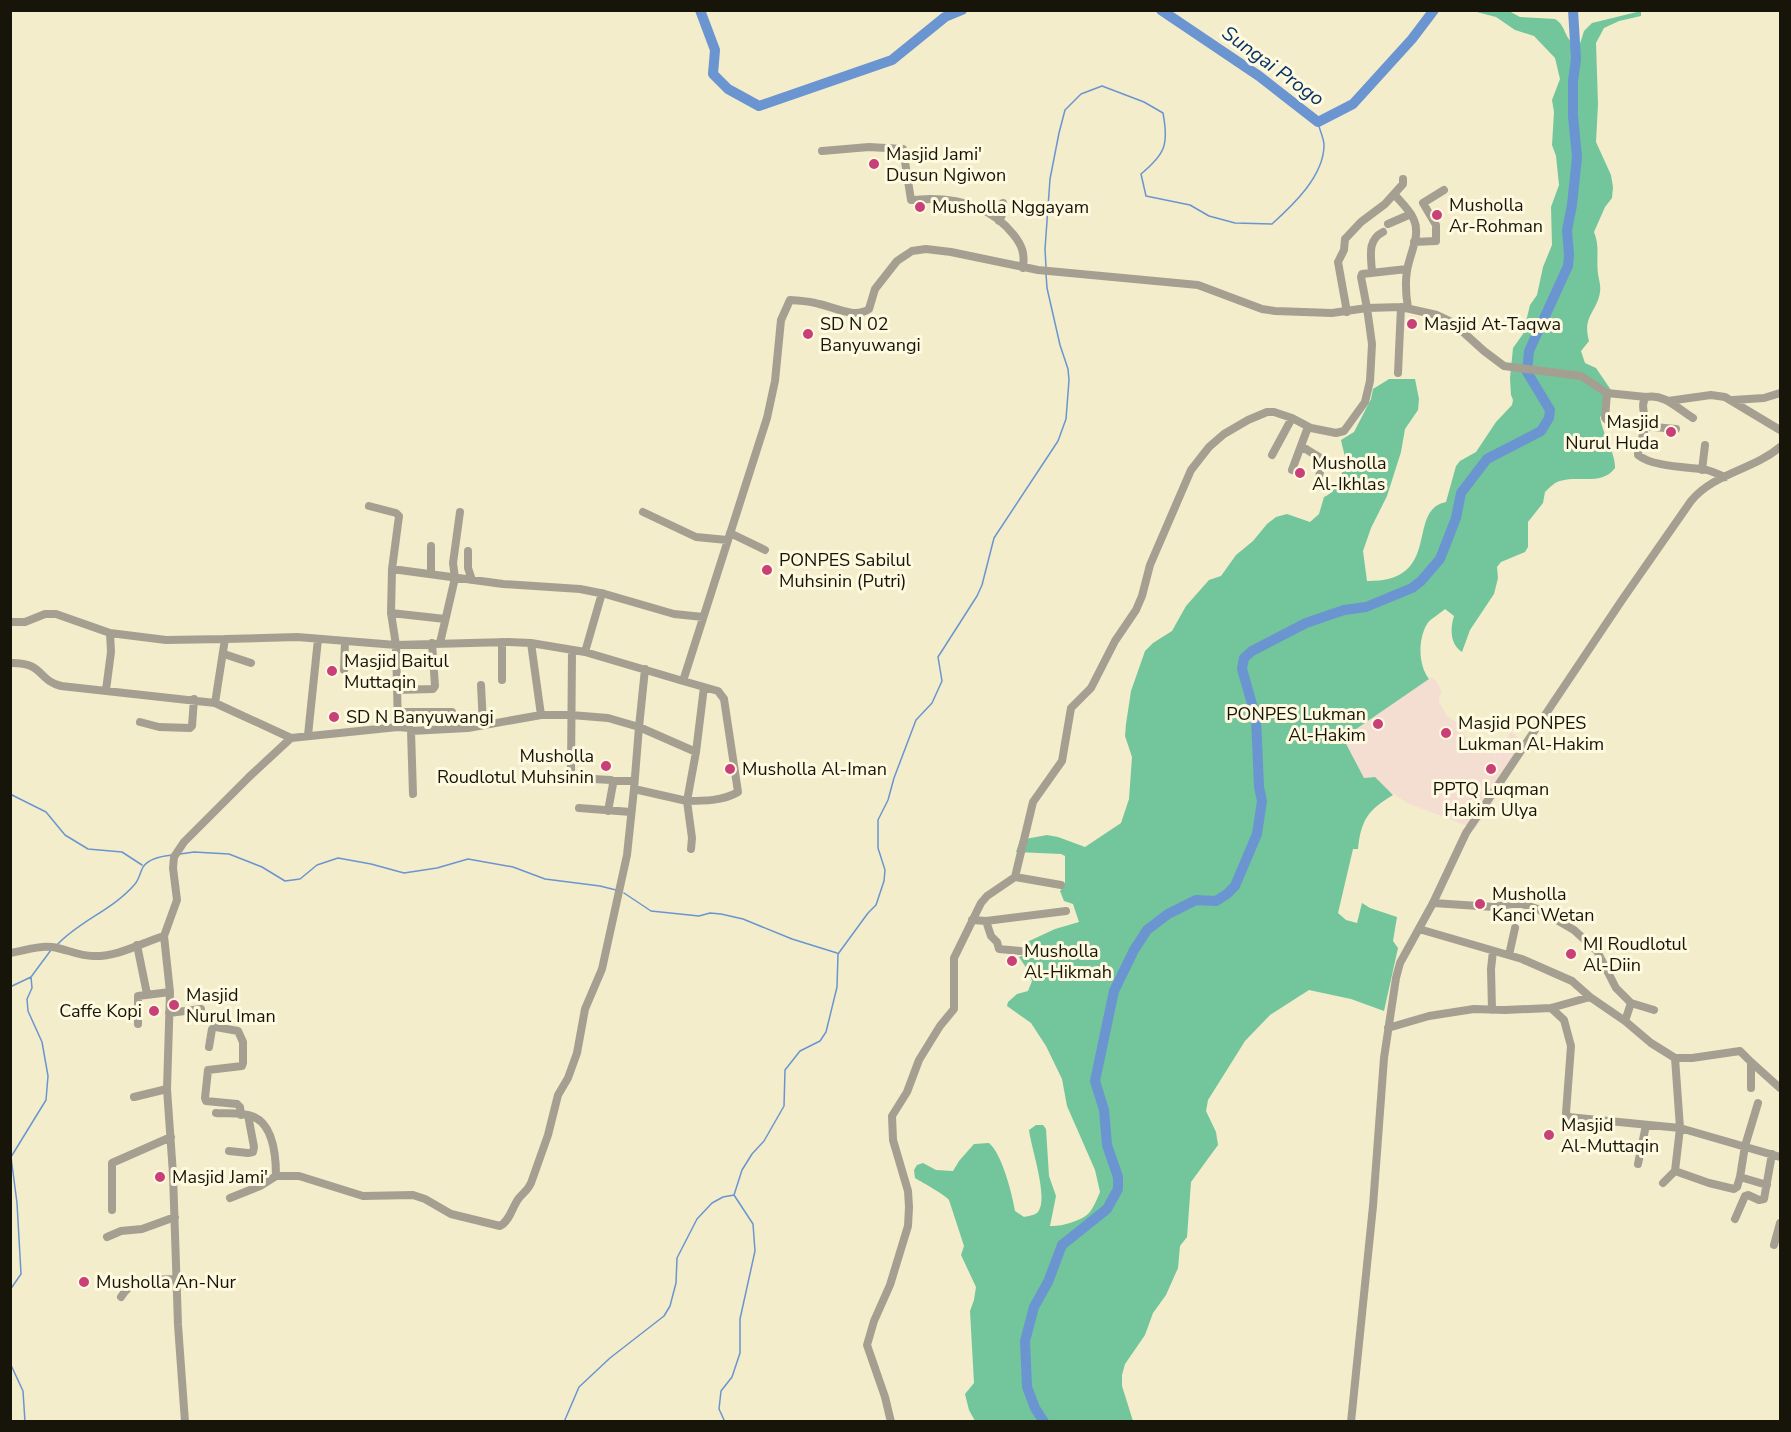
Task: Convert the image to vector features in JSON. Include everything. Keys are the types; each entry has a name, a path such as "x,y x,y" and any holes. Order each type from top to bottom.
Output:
{"street":[{"path":"822,151 869,147 903,149 912,200 957,201 989,211 1019,241 1024,254 1023,268"},
{"path":"1347,312 1338,261 1344,250 1345,239 1361,222 1385,204 1403,184 1403,179"},
{"path":"1414,242 1436,241 1436,225 1423,204 1444,190"},
{"path":"1394,194 1411,214 1415,225 1414,242 1407,269 1398,372"},
{"path":"999,221 1004,210 1003,202"},
{"path":"1388,224 1411,214"},
{"path":"1372,272 1372,243 1376,236 1383,232"},
{"path":"683,681 767,418 775,381 781,320 790,300 818,303 854,313 867,311 875,289 897,261 912,251 951,252 1038,270 1198,285 1262,309 1275,311 1347,312 1367,308 1404,308 1437,315 1452,322 1504,366 1581,376 1607,393 1646,397 1657,395 1693,418"},
{"path":"891,1422 867,1345 890,1285 908,1226 908,1191 894,1148 891,1130 892,1116 907,1092 919,1060 940,1026 954,1009 954,958 972,920 987,896 1015,877 1033,802 1062,761 1071,708 1091,688 1115,641 1136,610 1150,565 1191,470 1209,447 1224,434 1267,412 1292,418 1308,427 1336,433 1344,431 1365,402 1372,368 1372,344 1361,277 1364,273 1407,269"},
{"path":"1607,393 1605,418 1608,423 1676,429"},
{"path":"1668,401 1711,395 1733,400 1764,398 1780,393"},
{"path":"1646,397 1642,403 1646,425 1640,440 1639,456 1666,465 1702,470 1725,477"},
{"path":"1733,400 1780,430"},
{"path":"1272,455 1292,418"},
{"path":"1769,422 1780,423"},
{"path":"1292,470 1308,427"},
{"path":"1702,470 1705,445"},
{"path":"1301,446 1322,459 1319,478"},
{"path":"1351,1422 1388,1028 1400,963 1466,833 1622,600 1700,489 1757,463 1780,447"},
{"path":"369,506 396,513 399,516 391,613 396,645 398,727"},
{"path":"397,690 433,689 435,686 436,643 446,619 455,578 453,563 460,512"},
{"path":"643,512 696,537 729,537 765,550"},
{"path":"431,546 431,574"},
{"path":"468,551 468,568 472,580"},
{"path":"393,569 503,585 580,589 674,614 703,617"},
{"path":"585,652 602,593"},
{"path":"391,613 446,619"},
{"path":"10,622 25,622 45,614 56,615 110,633 166,640 297,638 396,645 502,642 531,643 585,652 718,691 724,699 738,792 705,801 687,801 634,785 575,778 572,775 572,650"},
{"path":"106,690 111,652 110,633"},
{"path":"214,703 225,639"},
{"path":"308,735 318,639"},
{"path":"344,670 345,641"},
{"path":"502,642 502,680"},
{"path":"531,643 541,715"},
{"path":"224,654 251,663"},
{"path":"10,663 31,664 57,685 214,703 291,738"},
{"path":"230,1198 260,1186 276,1176 299,1176 363,1196 413,1195 451,1214 504,1225 520,1197 528,1190 548,1135 558,1095 568,1078 577,1053 585,1009 602,969 627,855 645,669"},
{"path":"481,685 483,725"},
{"path":"691,849 692,838 687,801 704,687"},
{"path":"140,722 159,727 190,728 194,699"},
{"path":"398,712 452,712"},
{"path":"185,1422 168,1089 170,992 164,936 177,900 174,857 184,842 291,738 308,735 405,726 411,731 468,728 541,715 571,715 608,717 639,727 696,752"},
{"path":"411,731 413,794"},
{"path":"608,811 613,781"},
{"path":"579,808 631,812"},
{"path":"1015,877 1061,885"},
{"path":"1432,903 1494,906 1511,904 1538,909 1574,930 1597,951 1616,988 1631,1003 1654,1010"},
{"path":"972,920 986,921 1066,911"},
{"path":"986,921 999,949 1020,951"},
{"path":"1509,955 1515,928"},
{"path":"1419,929 1509,955 1572,981 1590,998 1675,1058 1692,1058 1738,1051 1780,1088"},
{"path":"10,953 50,947 93,956 119,953 164,936"},
{"path":"137,945 147,994"},
{"path":"1492,1010 1493,951"},
{"path":"138,1024 137,998 147,994 170,992"},
{"path":"1388,1028 1429,1016 1474,1009 1551,1008 1590,998"},
{"path":"1625,1021 1631,1003"},
{"path":"1551,1008 1564,1020 1571,1046 1566,1116 1576,1119 1680,1128 1776,1155 1765,1196 1762,1200 1745,1196 1736,1219"},
{"path":"169,1013 201,1009"},
{"path":"209,1047 212,1029 216,1027 238,1031 242,1037 242,1066 208,1070 206,1101 237,1104 244,1115 254,1147 253,1152 248,1153 229,1151"},
{"path":"1663,1183 1675,1171 1680,1128 1675,1058"},
{"path":"1751,1062 1751,1088"},
{"path":"134,1097 168,1089"},
{"path":"1675,1171 1709,1183 1737,1187 1745,1146 1758,1103"},
{"path":"216,1113 255,1118 267,1128 273,1148 276,1176"},
{"path":"1638,1164 1646,1125"},
{"path":"112,1210 112,1162 171,1137"},
{"path":"1740,1178 1767,1185"},
{"path":"107,1237 121,1231 142,1229 175,1217"},
{"path":"1774,1245 1780,1223"},
{"path":"122,1297 126,1289 135,1283 177,1279"}],"shaded area":[{"path":"1432,677 1442,692 1439,702 1447,716 1456,722 1466,737 1474,743 1495,754 1511,732 1528,745 1475,829 1407,803 1385,788 1375,777 1364,778 1343,738"}],"green space":[{"path":"1473,11 1509,11 1520,17 1555,19 1562,26 1567,37 1579,47 1584,31 1592,23 1641,11 1641,16 1619,21 1604,28 1596,43 1598,104 1596,142 1611,175 1613,187 1612,198 1605,207 1594,232 1597,242 1600,292 1587,326 1589,341 1581,351 1585,363 1596,368 1611,390 1609,410 1600,417 1615,468 1604,477 1567,479 1552,485 1545,492 1543,503 1528,522 1528,547 1525,552 1501,562 1497,567 1498,578 1494,594 1470,630 1462,652 1453,641 1454,616 1445,609 1429,622 1422,637 1421,659 1429,679 1343,738 1364,778 1375,777 1393,795 1377,806 1364,823 1358,849 1353,849 1338,913 1346,920 1357,923 1362,903 1397,917 1393,941 1398,948 1384,1011 1351,999 1309,990 1270,1015 1245,1041 1208,1100 1206,1111 1216,1132 1218,1145 1191,1182 1187,1237 1180,1246 1178,1268 1166,1295 1153,1313 1145,1335 1125,1364 1122,1375 1122,1386 1133,1421 975,1421 969,1410 965,1394 974,1383 970,1311 976,1287 961,1255 964,1246 949,1200 915,1178 914,1170 917,1165 923,1163 936,1170 953,1171 974,1144 989,1143 1002,1165 1015,1211 1024,1217 1034,1215 1041,1205 1042,1196 1029,1130 1036,1125 1043,1125 1046,1129 1049,1176 1056,1196 1050,1226 1059,1226 1084,1217 1092,1209 1100,1192 1095,1170 1067,1106 1062,1079 1046,1046 1031,1023 1007,1006 1017,994 1028,991 1032,981 1019,957 1024,955 1027,942 1055,929 1079,922 1073,904 1064,901 1060,891 1065,885 1065,856 1016,852 1020,840 1047,835 1085,847 1121,823 1129,799 1132,757 1125,736 1126,724 1131,691 1145,651 1172,631 1186,606 1209,580 1221,576 1236,555 1253,541 1267,524 1276,517 1287,514 1310,522 1319,514 1324,497 1336,487 1343,470 1345,458 1341,440 1354,432 1371,399 1373,389 1389,379 1415,379 1419,399 1418,410 1405,429 1401,452 1387,496 1371,528 1363,551 1367,581 1391,578 1406,570 1415,559 1427,518 1434,508 1446,502 1456,466 1460,461 1476,452 1496,422 1512,405 1510,378 1513,348 1523,334 1530,305 1537,295 1543,267 1552,245 1551,207 1559,185 1556,156 1552,145 1554,112 1552,100 1560,79 1555,58 1534,36 1515,30 1496,17"}],"waterway":[{"name":"Sungai Progo","path":"700,10 715,50 713,74 728,89 759,106 892,60 945,17 962,10"},
{"name":"Sungai Progo","path":"1161,10 1259,76 1318,122 1353,104 1412,39 1434,10"},
{"path":"1044,1422 1035,1408 1027,1387 1025,1341 1034,1307 1048,1282 1062,1245 1107,1209 1118,1189 1118,1177 1107,1145 1104,1110 1095,1081 1114,991 1134,950 1147,930 1168,914 1196,900 1216,901 1235,886 1257,834 1262,801 1259,787 1256,718 1242,669 1244,658 1252,651 1306,623 1344,610 1366,607 1412,588 1421,581 1440,559 1456,518 1461,493 1487,459 1541,431 1549,418 1550,410 1527,372 1529,351 1568,266 1567,230 1577,157 1573,116 1573,81 1576,59 1573,10"},
{"path":"1046,267 1045,249 1050,179 1059,133 1065,110 1081,94 1102,86 1144,102 1163,113 1165,133 1163,148 1155,161 1141,174 1146,196 1190,205 1209,216 1235,223 1272,224 1306,189 1323,157 1324,142 1318,122"},
{"path":"725,1422 719,1409 721,1391 732,1377 740,1353 740,1319 755,1251 753,1224 734,1195 742,1170 764,1141 784,1106 785,1070 800,1051 820,1041 826,1032 837,987 838,954 876,905 885,870 878,848 878,820 888,800 916,720 932,703 942,681 938,657 977,596 994,538 1058,441 1066,419 1068,369 1060,345 1046,274"},
{"path":"10,794 46,812 65,835 88,849 122,852 142,865"},
{"path":"180,854 194,852 229,854 262,867 285,881 300,879 317,865 338,858 404,873 437,868 468,859 513,867 545,879 616,890"},
{"path":"57,945 75,929 126,893 149,861 172,855"},
{"path":"624,893 651,911 699,916 710,913 721,914 743,919 792,939 837,953"},
{"path":"10,1290 21,1274 17,1203 11,1157 46,1100 48,1076 42,1042 28,1011 27,999 32,988 31,977 51,950"},
{"path":"10,987 31,977"},
{"path":"564,1422 579,1387 610,1358 664,1316 670,1306 676,1283 677,1258 697,1219 712,1203 723,1197 734,1195"},
{"path":"10,1363 23,1391 25,1422"}],"place":[{"name":"Masjid Jami' Dusun Ngiwon","path":"874,164"},
{"name":"Musholla Nggayam","path":"920,207"},
{"name":"Musholla Ar-Rohman","path":"1437,215"},
{"name":"Masjid At-Taqwa","path":"1412,324"},
{"name":"SD N 02 Banyuwangi","path":"808,334"},
{"name":"Masjid Nurul Huda","path":"1671,432"},
{"name":"Musholla Al-Ikhlas","path":"1300,473"},
{"name":"PONPES Sabilul Muhsinin (Putri)","path":"767,570"},
{"name":"Masjid Baitul Muttaqin","path":"332,671"},
{"name":"SD N Banyuwangi","path":"334,717"},
{"name":"PONPES Lukman Al-Hakim","path":"1378,724"},
{"name":"Masjid PONPES Lukman Al-Hakim","path":"1446,733"},
{"name":"Musholla Roudlotul Muhsinin","path":"606,766"},
{"name":"Musholla Al-Iman","path":"730,769"},
{"name":"PPTQ Luqman Hakim Ulya","path":"1491,769"},
{"name":"Musholla Kanci Wetan","path":"1480,904"},
{"name":"MI Roudlotul Al-Diin","path":"1571,954"},
{"name":"Musholla Al-Hikmah","path":"1012,961"},
{"name":"Masjid Nurul Iman","path":"174,1005"},
{"name":"Caffe Kopi","path":"154,1011"},
{"name":"Masjid Al-Muttaqin","path":"1549,1135"},
{"name":"Masjid Jami'","path":"160,1177"},
{"name":"Musholla An-Nur","path":"84,1282"}]}
